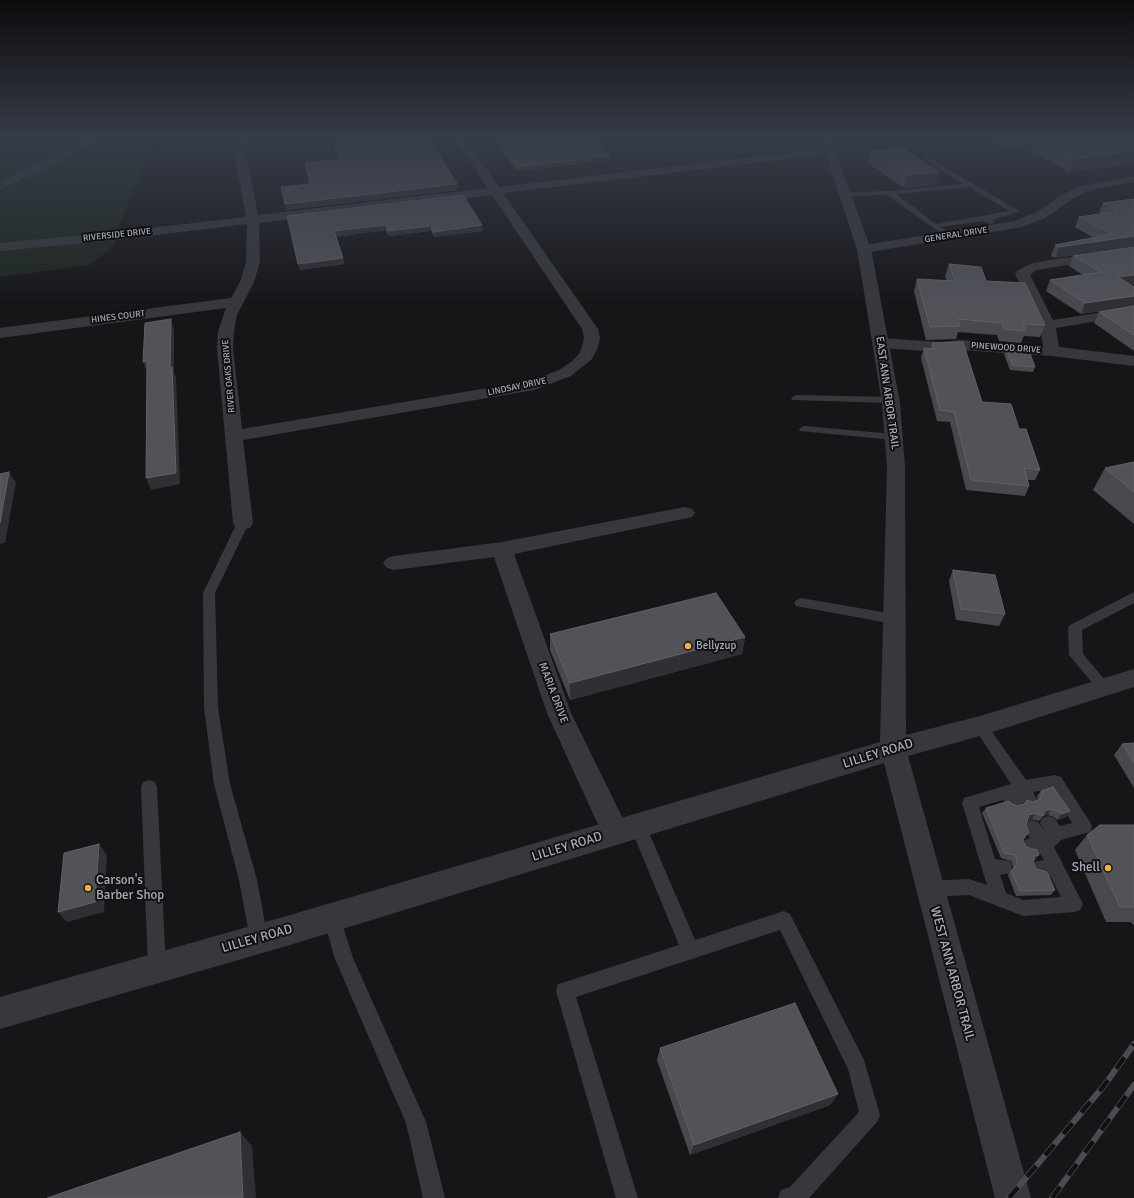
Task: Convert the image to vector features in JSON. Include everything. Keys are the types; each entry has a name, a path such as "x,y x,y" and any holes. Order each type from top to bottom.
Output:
{"street":[{"name":"RIVER OAKS DRIVE","path":"243,523 225,348 226,331 236,302 247,282 253,262 253,220 248,196"},
{"name":"RIVERSIDE DRIVE","path":"0,247 253,220 447,196"},
{"name":"LINDSAY DRIVE","path":"234,436 521,388 551,380 576,365 586,356 592,338 590,329 499,196"},
{"name":"EAST ANN ARBOR TRAIL","path":"846,196 864,249 890,400 894,437 896,467 893,749"},
{"name":"GENERAL DRIVE","path":"864,249 1006,227 1041,215 1069,196"},
{"path":"1052,351 1048,325 1022,274 1032,267 1134,250"},
{"name":"HINES COURT","path":"0,333 236,302"},
{"path":"1048,325 1134,311"},
{"name":"PINEWOOD DRIVE","path":"880,340 940,347 959,345 1052,351 1134,361"},
{"path":"394,563 502,549 685,513"},
{"name":"MARIA DRIVE","path":"502,549 559,713 627,830"},
{"name":"LILLEY ROAD","path":"0,1014 627,830 893,749 980,726 1134,678"},
{"name":"WEST ANN ARBOR TRAIL","path":"893,749 929,889 1013,1198"}],"lane":[{"path":"893,196 948,236"},
{"path":"934,226 984,219 1015,212 988,196"},
{"path":"984,219 1006,227"},
{"path":"796,398 890,400"},
{"path":"804,429 894,437"},
{"path":"243,523 209,593 211,708 222,784 248,880 259,938"},
{"path":"1104,687 1076,655 1076,628 1134,597"},
{"path":"801,603 894,619"},
{"path":"980,726 1018,795"},
{"path":"929,889 969,887 1023,908 1074,904 1042,835 1084,827 1055,782 1018,795 970,803 989,846 996,867 999,898"},
{"path":"149,786 157,968"},
{"path":"627,830 690,951"},
{"path":"1039,868 1056,868"},
{"path":"332,917 344,959 416,1122 434,1198"},
{"path":"627,1198 565,991 784,920 858,1067 870,1115 797,1195 789,1198"}],"shaded area":[{"path":"0,196 132,196 118,228 115,245 90,265 0,277"}],"building":[{"path":"283,196 355,196 285,204"},
{"path":"464,196 482,225 434,232 431,226 388,231 386,225 334,231 343,258 298,264 287,216"},
{"path":"1134,199 1134,236 1059,247 1055,245 1112,234 1079,217 1119,211 1103,203"},
{"path":"1134,247 1134,275 1118,277 1134,287 1134,296 1085,303 1050,280 1101,272 1073,256"},
{"path":"949,264 981,267 986,281 1025,283 1045,325 1023,324 1026,331 1004,329 1002,323 958,319 960,326 930,327 917,279 955,281"},
{"path":"1134,306 1134,335 1099,312"},
{"path":"171,319 170,367 172,367 176,473 146,478 147,361 143,362 145,323"},
{"path":"963,342 982,402 1011,404 1019,429 1026,429 1040,470 1024,468 1029,486 971,480 954,412 940,410 924,348 934,349 932,343"},
{"path":"1006,349 1029,351 1035,367 1012,365"},
{"path":"1134,462 1134,492 1105,468"},
{"path":"9,472 0,523 0,474"},
{"path":"953,570 995,575 1005,614 961,609"},
{"path":"716,593 745,637 570,683 550,634"},
{"path":"1134,743 1134,763 1122,744"},
{"path":"1053,787 1070,811 1061,814 1058,811 1051,809 1045,811 1043,816 1036,813 1029,815 1026,825 1029,833 1025,835 1023,841 1026,847 1037,850 1039,855 1035,856 1033,862 1036,869 1047,872 1055,890 1020,891 1011,870 1015,868 1017,862 1015,855 1004,853 986,808 1009,801 1018,806 1025,804 1027,800 1033,802 1040,799 1042,794 1041,791"},
{"path":"1100,825 1134,825 1134,907 1120,907 1087,835"},
{"path":"99,844 95,902 58,912 64,853"},
{"path":"795,1003 838,1094 694,1145 660,1048"},
{"path":"240,1132 243,1198 47,1198"}],"railway":[{"path":"1009,1198 1103,1087 1134,1044"},
{"path":"1052,1198 1134,1085"}],"place":[{"name":"Bellyzup","path":"688,646"},
{"name":"Shell","path":"1108,868"},
{"name":"Carson's Barber Shop","path":"88,888"}]}
